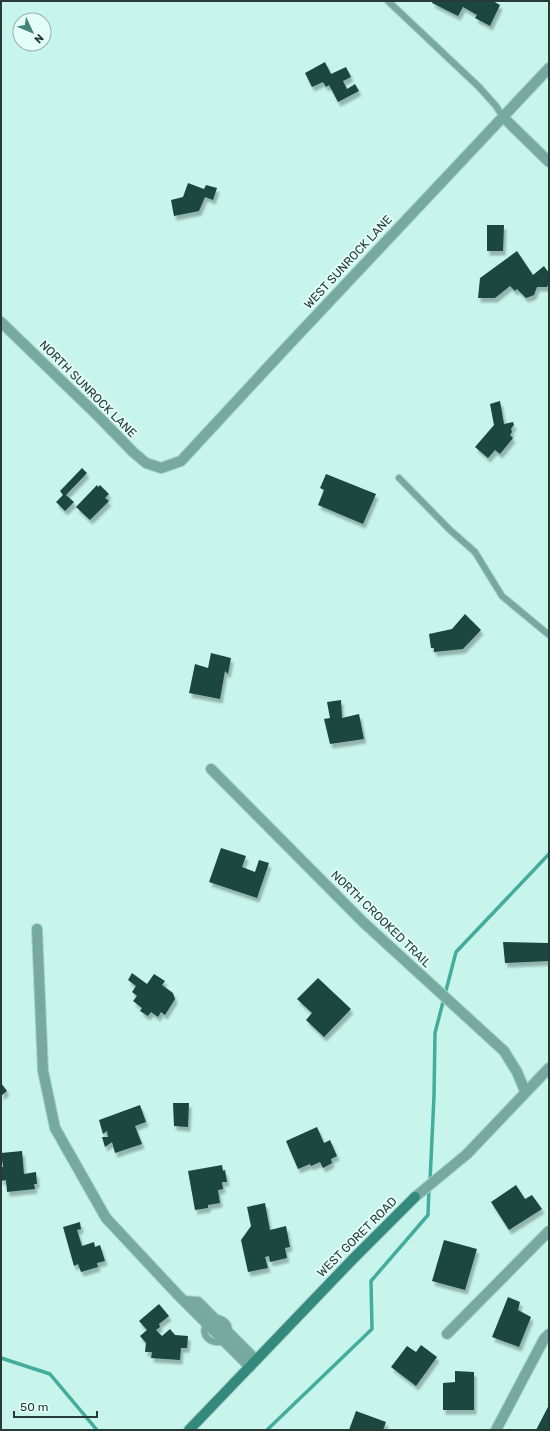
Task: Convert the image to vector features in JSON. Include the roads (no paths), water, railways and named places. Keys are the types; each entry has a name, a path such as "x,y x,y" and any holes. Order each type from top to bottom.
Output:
{"street":[{"name":"WEST SUNROCK LANE","path":"161,468 181,461 549,68"},
{"path":"503,117 549,162"},
{"name":"NORTH SUNROCK LANE","path":"1,322 133,452 146,463 161,468"},
{"name":"NORTH CROOKED TRAIL","path":"211,769 363,922 504,1051 517,1072 525,1092"},
{"path":"37,929 43,1071 54,1128 106,1218 184,1301 198,1302 210,1321 253,1364"},
{"name":"WEST GORET ROAD","path":"189,1430 352,1260 416,1197 467,1154 549,1068"},
{"path":"447,1334 549,1231"},
{"path":"496,1430 544,1339 549,1334"}],"lane":[{"path":"388,1 479,88 496,106 503,117"},
{"path":"399,478 450,530 475,552 502,596 549,635"},
{"path":"210,1321 204,1329 204,1333 208,1340 216,1343 226,1338"}],"waterway":[{"path":"430,1181 435,1033 456,952 549,854"},
{"path":"267,1430 372,1329 371,1281 428,1215 429,1187"},
{"path":"1,1358 50,1374 97,1430"}]}
